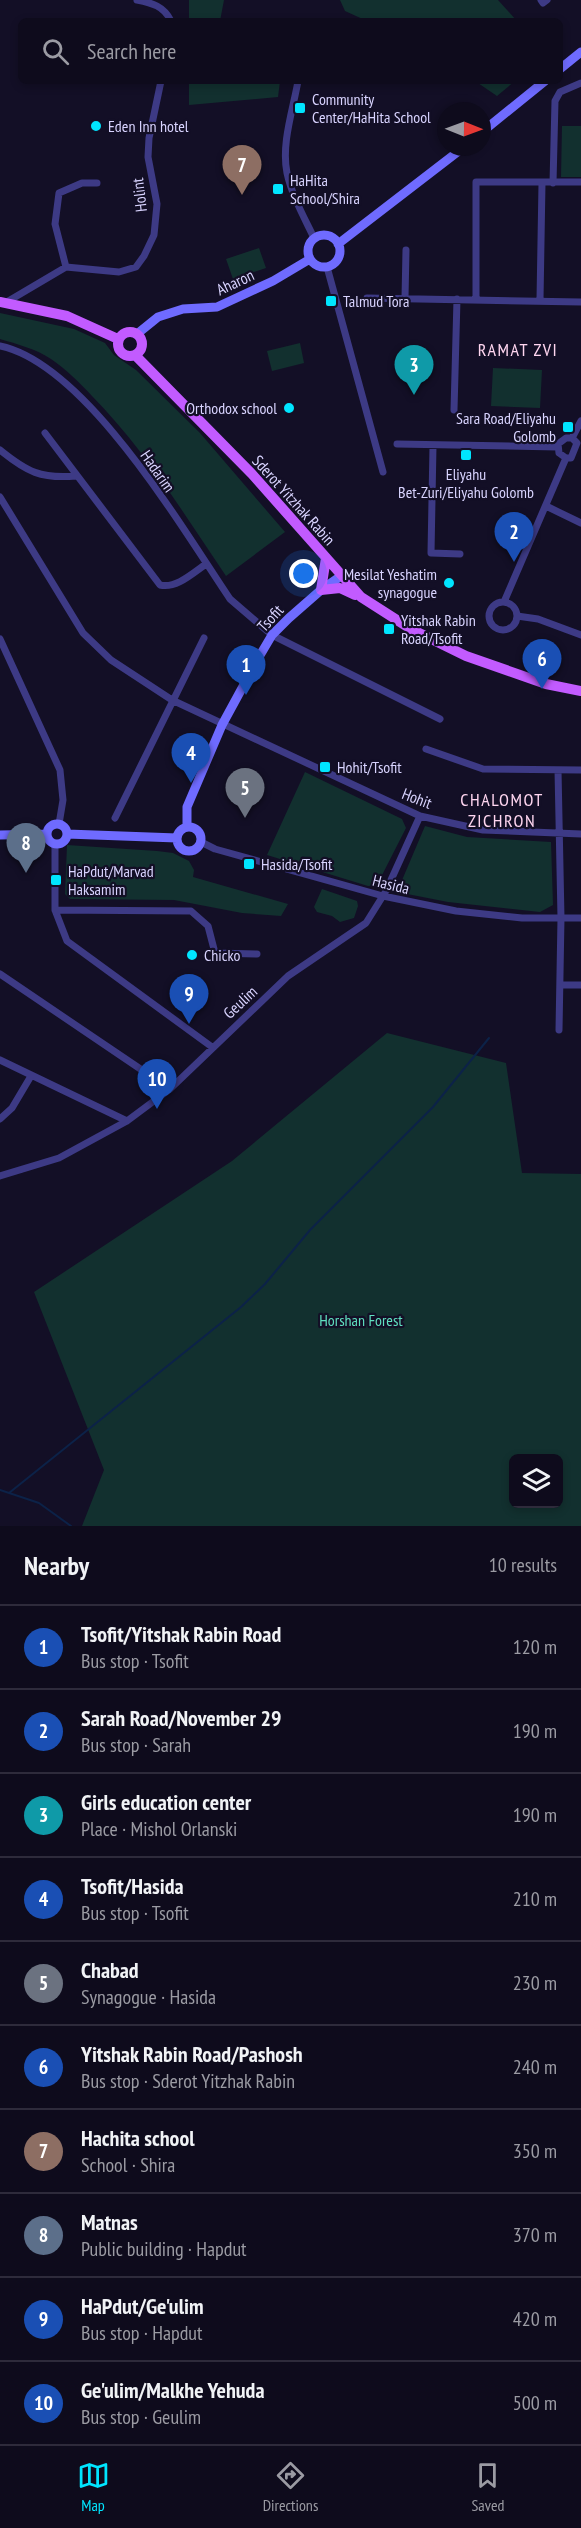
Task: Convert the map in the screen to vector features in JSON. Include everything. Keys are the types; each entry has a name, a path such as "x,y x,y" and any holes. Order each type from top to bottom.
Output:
{"main road":[{"path":"2,303 67,316 118,339"},
{"path":"127,332 137,334 142,345 135,355 127,356 120,351 118,339 127,332"},
{"name":"Sderot Yitzhak Rabin","path":"135,355 252,474 361,597 411,629 466,656 546,684 581,691"},
{"path":"326,558 321,590 340,588 361,597"}],"street":[{"path":"137,0 158,5 167,12 170,18"},
{"path":"563,67 581,52"},
{"path":"552,183 555,102 560,92 581,83"},
{"name":"Holint","path":"66,267 120,272 136,267 144,256 154,235 157,204 148,157 149,138 160,84"},
{"path":"298,84 288,142 287,172 292,190 314,238"},
{"path":"491,125 541,84"},
{"path":"339,244 330,236 314,238 308,250 310,259 317,266 327,267 338,258 339,244 452,156"},
{"path":"476,299 476,182 581,182"},
{"path":"2,303 66,267 55,224 59,193 82,183 97,183"},
{"path":"540,300 542,183"},
{"path":"405,250 405,298"},
{"name":"Aharon","path":"137,334 158,317 183,309 217,307 273,281 310,259"},
{"path":"327,267 383,472"},
{"path":"368,298 581,302"},
{"path":"454,410 457,299"},
{"name":"Hadarim","path":"0,346 20,353 41,365 93,410 136,462 230,599 273,635 440,719"},
{"path":"572,438 581,421"},
{"path":"45,433 160,585 176,584 206,564"},
{"path":"557,447 562,439 572,438"},
{"path":"557,447 561,456 571,458 577,443 572,438"},
{"path":"397,444 557,447"},
{"path":"433,446 431,553 460,554"},
{"path":"0,450 30,472 44,476 76,476"},
{"path":"504,602 512,605 517,616 514,625 506,630 493,626 489,617 492,608 504,602 566,458"},
{"name":"Hohit","path":"0,498 83,633 111,660 172,700 420,816 483,830 581,834"},
{"path":"546,506 581,523"},
{"name":"Tsofit","path":"187,827 187,807 222,725 273,635 321,590 341,576"},
{"path":"517,616 538,619 581,635"},
{"path":"0,639 60,770 63,800 59,824"},
{"path":"115,818 204,639"},
{"path":"426,749 483,769 581,770"},
{"path":"558,770 561,918 560,1029"},
{"name":"Geulim","path":"0,1176 59,1158 127,1121 170,1089 288,976 366,923 383,896 420,816"},
{"path":"59,824 66,829 67,834 62,843 55,844 48,840 47,834 49,828 59,824"},
{"path":"187,827 199,832 201,842 193,850 186,850 180,846 177,838 181,830 187,827"},
{"path":"0,835 47,834"},
{"path":"67,834 177,838"},
{"name":"Hasida","path":"201,842 215,849 383,896 477,915 581,918"},
{"path":"55,844 55,910 67,941 212,1047"},
{"path":"55,910 191,911 208,926 215,953 257,954"},
{"path":"0,974 170,1089"},
{"path":"561,985 581,985"},
{"path":"0,1060 127,1121"},
{"path":"0,1119 12,1108 31,1076"}],"green space":[{"path":"189,0 224,0 221,18 189,18"},
{"path":"340,0 498,0 514,18 360,18 345,11"},
{"path":"189,84 280,84 278,97 189,105"},
{"path":"479,84 511,84 497,96"},
{"path":"562,126 581,126 581,177 561,177"},
{"path":"259,248 266,268 233,279 226,259"},
{"path":"0,313 74,329 105,343 114,355 136,370 200,433 285,532 226,576 147,460 87,391 45,355 0,339"},
{"path":"300,343 304,363 272,371 267,351"},
{"path":"493,368 542,370 540,408 491,406"},
{"path":"305,772 402,819 406,828 377,885 368,886 267,855"},
{"path":"425,826 467,837 551,842 553,905 540,912 448,902 397,892"},
{"path":"67,845 173,853 189,861 194,870 193,877 288,904 281,916 242,913 174,900 70,899 65,894"},
{"path":"322,889 357,901 358,906 354,918 340,922 332,916 317,912 314,907"},
{"name":"Horshan Forest","path":"387,1033 506,1063 522,1173 581,1174 581,1526 82,1526 104,1470 34,1292 232,1161"}],"waterway":[{"path":"9,1493 241,1307 265,1284 310,1230 433,1107 489,1038"},
{"path":"0,1490 39,1503 71,1526"}],"place":[{"name":"Community Center/HaHita School","path":"300,108"},
{"name":"Eden Inn hotel","path":"96,126"},
{"name":"HaHita School/Shira","path":"278,189"},
{"name":"Hachita school","path":"242,195"},
{"name":"Talmud Tora","path":"331,301"},
{"name":"Girls education center","path":"414,395"},
{"name":"Orthodox school","path":"289,408"},
{"name":"Sara Road/Eliyahu Golomb","path":"568,427"},
{"name":"Eliyahu Bet-Zuri/Eliyahu Golomb","path":"466,455"},
{"name":"Sarah Road/November 29","path":"514,562"},
{"name":"Mesilat Yeshatim synagogue","path":"449,583"},
{"name":"Yitshak Rabin Road/Tsofit","path":"389,629"},
{"name":"Yitshak Rabin Road/Pashosh","path":"542,689"},
{"name":"Tsofit/Yitshak Rabin Road","path":"246,695"},
{"name":"Hohit/Tsofit","path":"325,767"},
{"name":"Tsofit/Hasida","path":"191,783"},
{"name":"Chabad","path":"245,818"},
{"name":"Hasida/Tsofit","path":"249,864"},
{"name":"Matnas","path":"26,873"},
{"name":"HaPdut/Marvad Haksamim","path":"56,880"},
{"name":"Chicko","path":"192,955"},
{"name":"HaPdut/Ge'ulim","path":"189,1024"},
{"name":"Ge'ulim/Malkhe Yehuda","path":"157,1109"}],"district":[{"name":"RAMAT ZVI","path":"518,349"},
{"name":"CHALOMOT ZICHRON","path":"502,809"}]}
